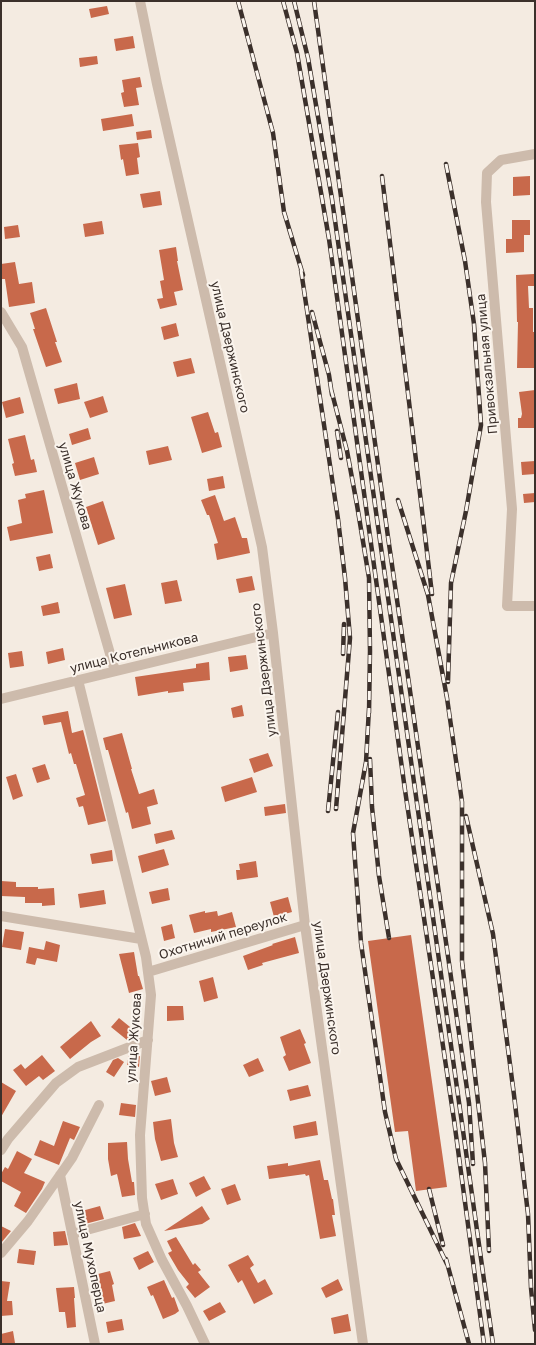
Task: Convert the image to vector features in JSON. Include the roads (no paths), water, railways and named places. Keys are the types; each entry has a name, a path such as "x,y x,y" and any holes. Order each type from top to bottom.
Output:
{"street":[{"name":"улица Дзержинского","path":"140,1 157,84 262,547 273,633 305,925 363,1344"},
{"name":"Привокзальная улица","path":"535,154 501,160 487,173 486,202 512,509 506,606 535,606"},
{"name":"улица Жукова","path":"1,312 22,347 115,671"},
{"name":"улица Котельникова","path":"1,699 273,633"},
{"name":"улица Жукова","path":"78,680 141,938 151,995 140,1135 144,1214 146,1224 162,1260 187,1306 205,1344"},
{"name":"Охотничий переулок","path":"1,916 141,938"},
{"name":"Охотничий переулок","path":"148,972 305,925"},
{"path":"1,1150 8,1139 56,1083 78,1067 148,1040"},
{"path":"1,1253 28,1221 72,1158 99,1105"},
{"name":"улица Мухоперца","path":"60,1175 95,1344"},
{"path":"72,1234 144,1214"}],"railway":[{"path":"238,1 273,133 284,212 303,275"},
{"path":"283,1 297,53 329,239 405,790 454,1120 484,1344"},
{"path":"294,1 308,58 332,199 493,1344"},
{"path":"314,1 388,537 469,1103 473,1164"},
{"path":"446,164 465,261 474,324 481,425 466,511 451,583 448,682"},
{"path":"382,176 432,594"},
{"path":"301,270 338,519 350,638 336,809"},
{"path":"312,312 329,375 332,395"},
{"path":"331,389 347,451 369,578 369,713"},
{"path":"337,431 341,458"},
{"path":"398,500 428,595 447,698 462,802 462,961 485,1163 489,1251"},
{"path":"343,654 344,624"},
{"path":"369,708 366,762 353,833 361,943 385,1112 396,1159 447,1264"},
{"path":"328,811 338,712"},
{"path":"370,759 372,807 379,876 389,938"},
{"path":"466,816 493,934 528,1214 531,1288 535,1330"},
{"path":"429,1189 443,1245"},
{"path":"446,1259 469,1344"}]}
